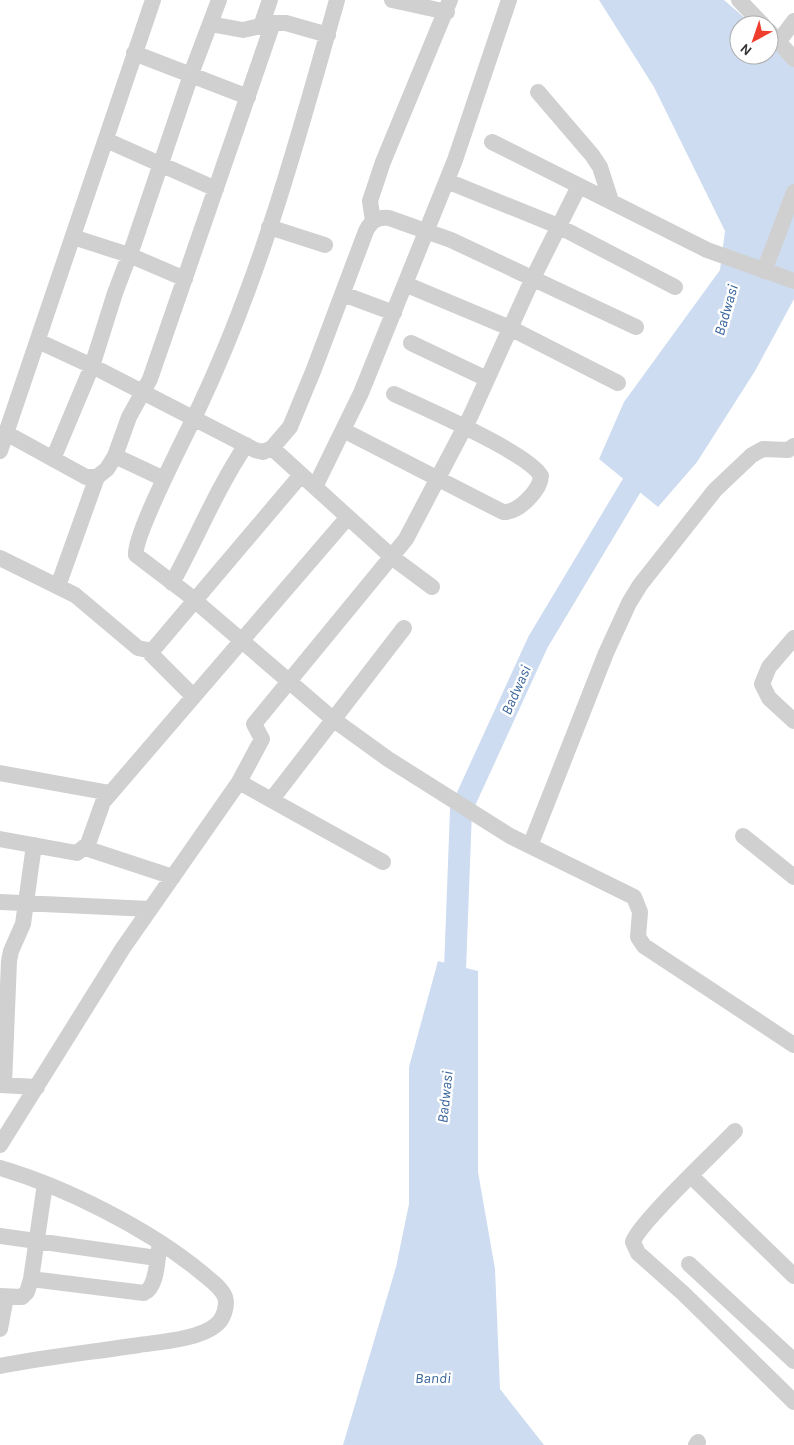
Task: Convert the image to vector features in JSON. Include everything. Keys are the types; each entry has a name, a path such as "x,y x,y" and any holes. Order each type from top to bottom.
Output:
{"street":[{"path":"0,451 153,0"},
{"path":"53,459 92,366 108,313 219,0"},
{"path":"58,586 97,477 107,469 115,456 129,417 143,392 156,362 248,97 267,24 270,0"},
{"path":"337,0 269,227 237,322 164,479 135,551 138,559 172,583 242,640 334,720 412,774 510,836 634,897 640,912 638,937 644,946 794,1045"},
{"path":"373,222 370,202 383,162 449,6 392,0"},
{"path":"315,487 345,431 447,181 509,0"},
{"path":"740,0 754,15"},
{"path":"779,32 794,21"},
{"path":"210,24 235,30 267,24 286,23 328,35"},
{"path":"779,42 794,59"},
{"path":"134,53 248,97"},
{"path":"538,92 600,167 610,202"},
{"path":"106,140 216,189"},
{"path":"492,142 707,250 794,281"},
{"path":"447,181 558,226 675,287"},
{"path":"0,1145 150,909 204,836 239,782 262,739 254,724 393,558 415,524 464,427 532,280 579,186"},
{"path":"761,269 794,192"},
{"path":"38,341 92,366 259,452 272,448 285,435 294,418 366,231 379,218 389,218 426,230 636,327"},
{"path":"269,227 325,245"},
{"path":"73,237 129,255 185,279"},
{"path":"405,284 510,328 618,383"},
{"path":"343,294 394,313"},
{"path":"411,343 487,379"},
{"path":"345,431 492,508 507,513 518,508 540,483 539,472 530,464 464,427 394,394"},
{"path":"6,433 81,475 97,477"},
{"path":"172,583 194,544 226,476 246,445"},
{"path":"530,846 606,653 629,603 640,585 714,490 752,455 763,449 788,450 794,446"},
{"path":"272,448 393,558 432,587"},
{"path":"115,456 164,479"},
{"path":"148,651 155,649 302,475"},
{"path":"0,839 77,853 86,848 98,811 110,793 348,517"},
{"path":"0,558 58,586 84,601 138,648 148,651 193,696"},
{"path":"272,799 404,628"},
{"path":"794,638 770,667 764,676 762,684 769,698 794,721"},
{"path":"0,773 110,793"},
{"path":"239,782 383,862"},
{"path":"743,836 794,877"},
{"path":"34,845 23,924 8,961 2,1085 37,1087"},
{"path":"86,848 173,877"},
{"path":"0,902 150,909"},
{"path":"735,1130 634,1236 634,1248 794,1402"},
{"path":"0,1168 45,1184 143,1232 158,1250"},
{"path":"691,1176 794,1276"},
{"path":"0,1329 3,1296 22,1297 27,1292 31,1279 45,1184"},
{"path":"0,1236 36,1241 158,1250 183,1257 221,1291 226,1305 222,1317 216,1326 178,1339 0,1366"},
{"path":"31,1279 144,1293 151,1288 158,1250"},
{"path":"689,1264 794,1361"}],"water":[{"path":"599,0 724,0 741,15 729,15 729,65 779,65 779,49 794,65 794,299 755,371 697,462 658,507 599,459 624,402 720,270 725,231 654,87"},
{"name":"Bandi","path":"438,961 478,971 478,1172 495,1269 500,1389 544,1445 343,1445 396,1267 409,1204 409,1067"}],"waterway":[{"name":"Badwasi","path":"454,996 461,810 538,642 647,460"}]}
